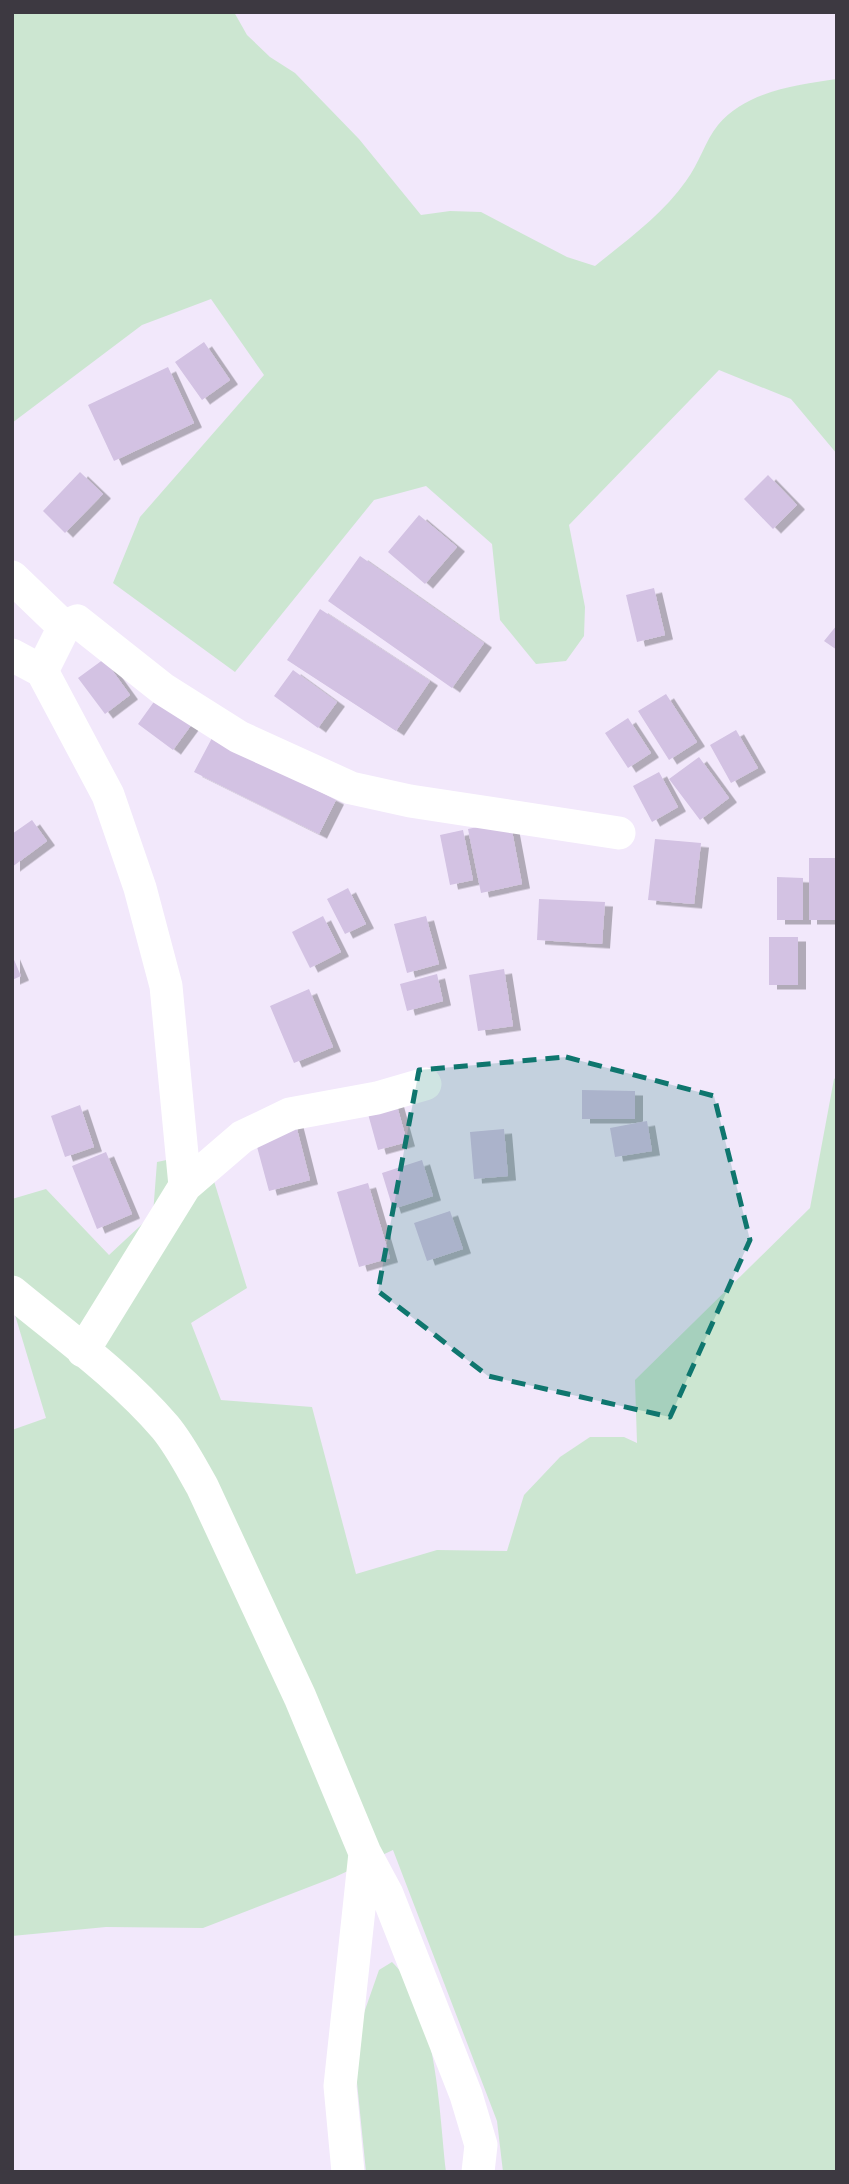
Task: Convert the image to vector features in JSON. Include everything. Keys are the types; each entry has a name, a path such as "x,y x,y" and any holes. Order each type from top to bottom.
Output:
{"street":[{"path":"12,577 64,627"},
{"path":"42,671 64,627 76,621 163,690 239,737 351,788 410,801 620,833"},
{"path":"12,656 42,671 108,795 140,888 166,986 186,1186"},
{"path":"83,1351 186,1186 243,1137 264,1124 290,1114 406,1091 425,1084"},
{"path":"12,1293 100,1363 166,1428 202,1486 300,1697 365,1853 387,1894 466,2095 481,2145 478,2172"},
{"path":"348,2172 340,2086 344,2029 365,1853"}],"highlighted area":[{"path":"566,1057 714,1096 750,1240 670,1417 488,1376 378,1291 419,1070"}],"green space":[{"path":"12,12 234,12 247,35 270,57 295,73 359,139 421,215 450,211 481,212 567,257 595,266 677,193 691,174 713,131 729,114 757,97 805,84 837,79 837,454 791,399 719,370 569,525 585,607 584,636 566,661 536,664 500,620 492,544 426,486 374,500 235,672 113,583 140,517 264,375 211,299 142,325 12,423"},
{"path":"837,1077 837,2172 503,2172 497,2121 393,1850 335,1877 203,1928 106,1927 12,1936 12,1430 46,1418 12,1305 12,1199 46,1189 109,1255 153,1214 157,1162 205,1152 247,1288 191,1323 221,1400 312,1407 356,1574 437,1550 507,1551 524,1495 560,1457 590,1437 624,1437 637,1443 635,1380 810,1208 834,1079"},
{"path":"392,1962 407,1981 427,2032 438,2091 446,2172 366,2172 355,2063 358,2030 379,1970"}],"building":[{"path":"204,342 230,380 202,400 175,362"},
{"path":"168,367 194,423 114,461 88,405"},
{"path":"80,472 103,494 65,533 43,511"},
{"path":"768,475 797,505 773,529 744,499"},
{"path":"419,515 457,547 425,584 388,552"},
{"path":"360,556 484,643 452,688 328,601"},
{"path":"654,588 665,635 637,642 626,595"},
{"path":"320,609 430,681 396,731 287,660"},
{"path":"837,625 837,650 824,641"},
{"path":"104,659 130,695 105,714 78,678"},
{"path":"293,670 337,702 318,728 274,696"},
{"path":"666,694 697,742 669,760 638,711"},
{"path":"156,699 192,724 173,750 138,724"},
{"path":"628,718 651,753 628,768 605,733"},
{"path":"736,730 758,768 731,783 710,745"},
{"path":"212,738 336,800 319,834 194,772"},
{"path":"699,757 729,798 700,820 669,779"},
{"path":"659,772 678,807 652,822 633,786"},
{"path":"32,820 47,841 12,867 12,834"},
{"path":"510,820 522,884 481,893 468,829"},
{"path":"463,830 473,880 450,885 440,835"},
{"path":"655,839 701,843 694,904 648,900"},
{"path":"809,858 837,858 837,920 809,920"},
{"path":"777,877 803,878 803,920 777,920"},
{"path":"348,888 366,924 345,934 327,899"},
{"path":"539,899 605,902 602,944 537,940"},
{"path":"323,916 341,952 310,968 292,932"},
{"path":"426,916 439,964 407,973 394,924"},
{"path":"769,937 798,937 798,985 769,985"},
{"path":"12,955 21,976 12,980"},
{"path":"504,969 513,1026 478,1031 469,975"},
{"path":"437,974 443,1001 407,1011 400,984"},
{"path":"309,989 333,1047 294,1063 270,1006"},
{"path":"582,1090 635,1091 635,1119 582,1119"},
{"path":"394,1095 407,1142 378,1150 365,1103"},
{"path":"80,1105 94,1147 65,1157 51,1116"},
{"path":"295,1121 310,1180 269,1191 253,1132"},
{"path":"647,1121 652,1151 615,1157 610,1128"},
{"path":"504,1129 508,1176 474,1179 470,1132"},
{"path":"106,1152 132,1214 97,1229 72,1166"},
{"path":"422,1160 433,1196 393,1209 382,1173"},
{"path":"368,1183 390,1258 359,1267 337,1192"},
{"path":"450,1211 463,1249 427,1261 414,1223"}]}
